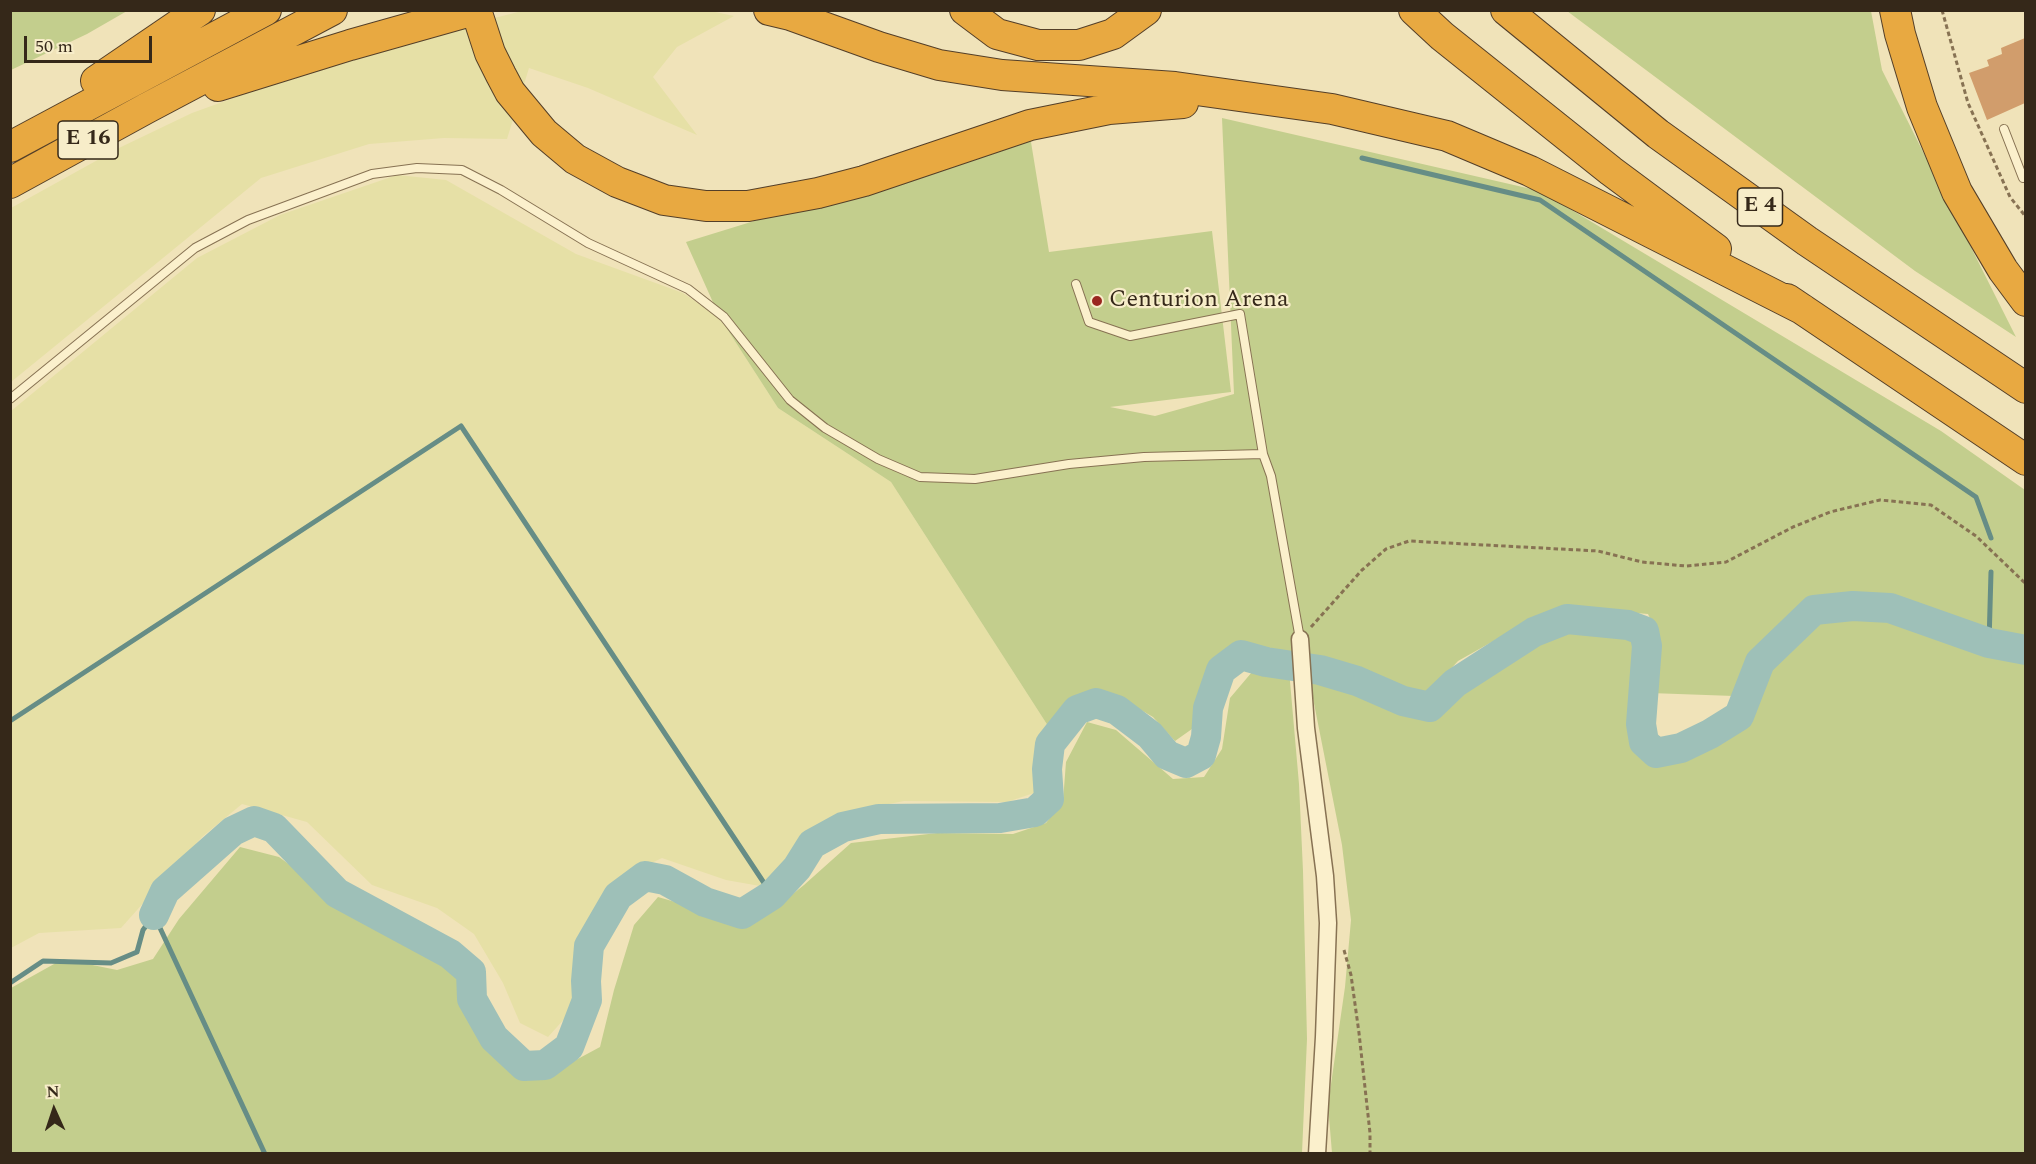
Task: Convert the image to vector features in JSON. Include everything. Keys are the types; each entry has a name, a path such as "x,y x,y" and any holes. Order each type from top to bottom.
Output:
{"highway":[{"path":"10,140 200,10"},
{"name":"E 16","path":"10,147 266,10"},
{"name":"E 16","path":"10,183 332,10"},
{"path":"147,108 350,45 475,10 490,53 510,92 544,133 575,159 617,182 664,200 706,206 748,206 818,194 864,181 1030,125 1053,120 1109,109 1254,98"},
{"path":"769,10 939,65 1002,75 1175,87 1332,108 1447,136 1530,171 1802,309"},
{"path":"965,10 997,34 1038,45 1079,45 1113,34 1146,10"},
{"name":"E 4","path":"1414,10 1442,36 1611,171 1737,265 2025,460"},
{"name":"E 4","path":"1506,10 1658,134 1808,241 2025,388"},
{"path":"1895,10 1900,34 1923,107 1957,192 2003,270 2025,301"}],"street":[{"path":"1300,639 1328,923 1317,1154"}],"lane":[{"path":"2004,129 2025,177"},
{"path":"10,399 195,248 248,220 372,174 417,168 462,170 501,190 588,243 688,289 724,316 790,400 825,428 878,459 920,477 975,479 1069,464 1143,457 1263,454"},
{"path":"1076,284 1089,322 1130,336 1240,314 1263,454 1271,476 1300,639"}],"path":[{"path":"1942,10 1968,103 2010,197 2025,217"},
{"path":"1300,639 1370,563 1386,549 1409,541 1598,551 1642,562 1686,566 1726,562 1793,527 1830,512 1880,500 1931,505 1976,536 2025,584"}],"shaded area":[{"path":"706,10 734,16 677,47 653,77 697,135 588,88 529,68 507,139 444,138 369,144 261,178 11,382 11,208 121,147 192,113 364,51 522,11"},
{"path":"397,175 446,180 576,254 683,293 720,318 778,408 891,482 1050,729 1041,756 1040,791 1007,802 904,801 839,814 804,834 788,863 760,886 726,880 662,858 622,877 592,912 575,1007 548,1037 520,1023 503,983 474,934 437,908 372,885 307,822 242,804 202,837 121,928 39,933 11,948 11,411 197,258 280,215"}],"green space":[{"path":"11,10 127,11 87,34 11,70"},
{"path":"1567,11 1871,11 1882,70 2016,337 1915,271"},
{"path":"1222,118 1540,191 1941,431 2025,490 2025,641 1908,604 1852,594 1809,600 1751,656 1734,696 1650,693 1656,678 1660,639 1648,614 1568,607 1529,621 1458,661 1429,693 1352,675 1313,658 1243,645 1220,659 1201,691 1199,724 1175,741 1153,717 1119,697 1090,690 1070,703 1050,729 891,482 778,408 720,318 686,242 1030,136 1049,252 1212,231 1231,392 1110,407 1155,416 1234,394"},
{"path":"1832,610 1890,617 1994,653 2025,659 2025,1153 1332,1153 1328,1105 1345,987 1351,920 1342,845 1308,673 1347,682 1415,712 1436,716 1475,674 1547,633 1576,622 1623,630 1640,639 1640,659 1633,698 1633,745 1653,760 1684,754 1714,741 1748,718 1768,664 1816,616"},
{"path":"1289,670 1299,784 1303,871 1307,1039 1302,1153 11,1153 11,988 63,959 117,970 153,959 179,919 240,847 279,857 327,892 399,929 450,960 483,1032 519,1076 561,1068 600,1047 614,990 634,925 658,897 710,912 764,917 851,843 937,833 1013,834 1046,823 1063,801 1066,762 1087,722 1116,730 1173,779 1204,777 1222,749 1230,698 1252,672"}],"building":[{"path":"2025,38 2025,103 1987,120 1969,73 1989,66 1987,60 2002,54 2001,48"}],"waterway":[{"path":"1362,158 1540,200 1976,497 1991,538"},
{"path":"10,721 461,426 772,895"},
{"path":"1989,643 1991,572"},
{"path":"154,915 165,891 233,831 254,821 274,828 337,893 450,954 471,972 472,999 494,1038 524,1066 545,1065 569,1047 587,1000 589,946 618,896 645,876 665,880 705,902 742,914 772,895 797,868 812,844 843,827 879,819 1000,818 1035,812 1049,799 1047,769 1050,744 1077,710 1096,703 1117,710 1150,735 1167,755 1186,763 1201,755 1206,737 1208,708 1221,670 1241,655 1266,662 1320,670 1357,681 1403,701 1430,707 1455,683 1534,632 1567,619 1628,625 1644,631 1647,646 1641,724 1644,742 1656,753 1681,748 1739,716 1760,662 1814,610 1853,606 1890,608 1989,643 2026,650"},
{"path":"10,983 43,961 111,963 137,952 143,930 154,915 265,1154"}],"place":[{"name":"Centurion Arena","path":"1097,301"}]}
